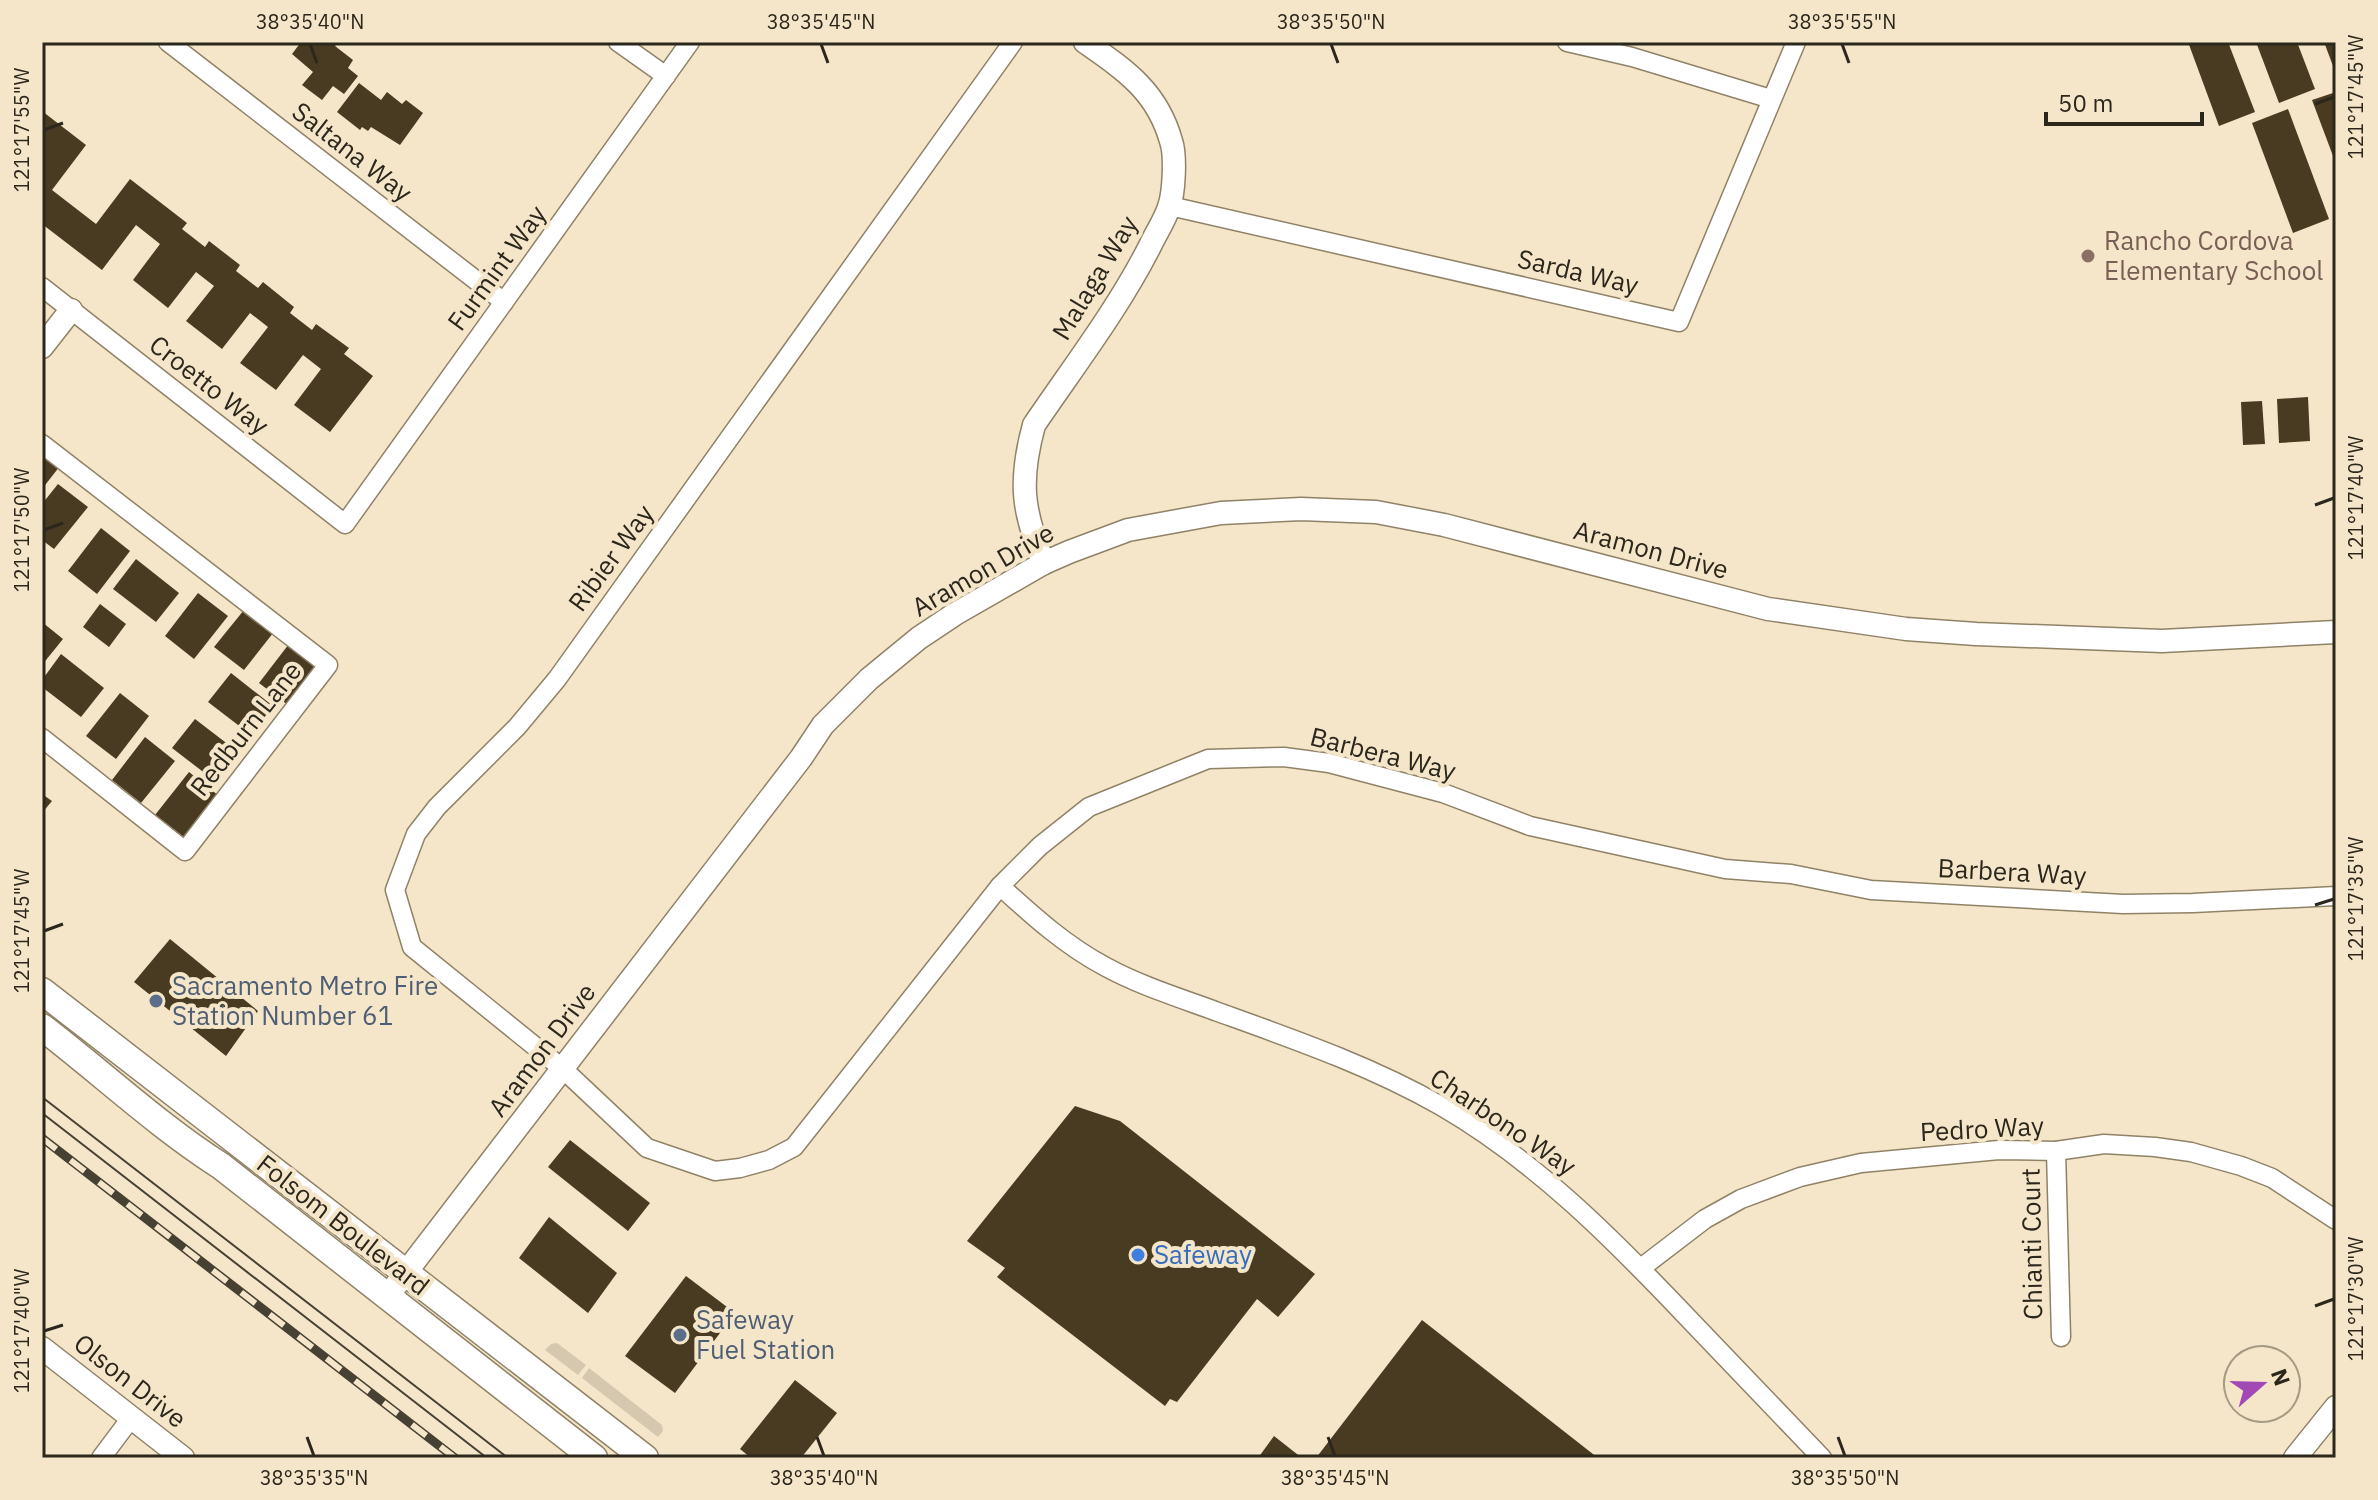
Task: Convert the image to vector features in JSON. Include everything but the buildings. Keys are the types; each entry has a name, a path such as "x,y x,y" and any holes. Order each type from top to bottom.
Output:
{"main road":[{"name":"Folsom Boulevard","path":"42,991 645,1458"},
{"name":"Folsom Boulevard","path":"42,1027 100,1071 175,1135 221,1166 594,1458"}],"street":[{"name":"Saltana Way","path":"168,42 504,302"},
{"path":"618,42 666,76"},
{"name":"Furmint Way","path":"345,524 690,42"},
{"name":"Ribier Way","path":"563,1069 412,947 395,890 416,834 437,807 517,727 557,679 1013,42"},
{"name":"Malaga Way","path":"1044,563 1024,506 1028,446 1034,425 1131,283 1170,206 1172,143 1162,117 1131,74 1085,42"},
{"path":"1567,42 1632,57 1771,99"},
{"name":"Sarda Way","path":"1170,206 1679,322 1796,42"},
{"name":"Croetto Way","path":"42,287 345,524"},
{"path":"42,347 71,310"},
{"name":"Redburn Lane","path":"42,444 328,665 185,851 42,738"},
{"name":"Aramon Drive","path":"387,1297 801,758 823,725 869,679 919,638 955,614 1044,563 1128,530 1221,513 1301,509 1376,512 1459,529 1768,609 1906,629 2162,641 2336,632"},
{"name":"Barbera Way","path":"563,1069 647,1148 715,1171 769,1160 794,1147 1000,886 1040,846 1089,807 1208,759 1284,757 1329,763 1443,793 1530,826 1725,869 1791,874 1871,890 2123,904 2336,896"},
{"name":"Charbono Way","path":"1000,886 1055,935 1103,966 1135,981 1328,1053 1399,1084 1487,1135 1567,1195 1822,1458"},
{"name":"Pedro Way","path":"1641,1268 1705,1219 1741,1199 1800,1177 1861,1163 1999,1150 2056,1151 2104,1144 2191,1152 2272,1178 2336,1220"},
{"name":"Chianti Court","path":"2056,1151 2061,1337"},
{"name":"Olson Drive","path":"42,1348 183,1458"},
{"path":"2295,1458 2336,1407"},
{"path":"101,1458 131,1418"}],"shaded area":[{"path":"557,1343 586,1365 578,1375 545,1350"},
{"path":"589,1368 662,1425 663,1431 658,1437 582,1378"}],"tram line":[{"path":"42,1097 508,1458"},
{"path":"42,1113 487,1458"}],"railway":[{"path":"42,1138 455,1458"}],"place":[{"name":"Rancho Cordova Elementary School","path":"2088,256"},
{"name":"Sacramento Metro Fire Station Number 61","path":"156,1001"},
{"name":"Safeway","path":"1138,1255"},
{"name":"Safeway Fuel Station","path":"680,1335"}]}
